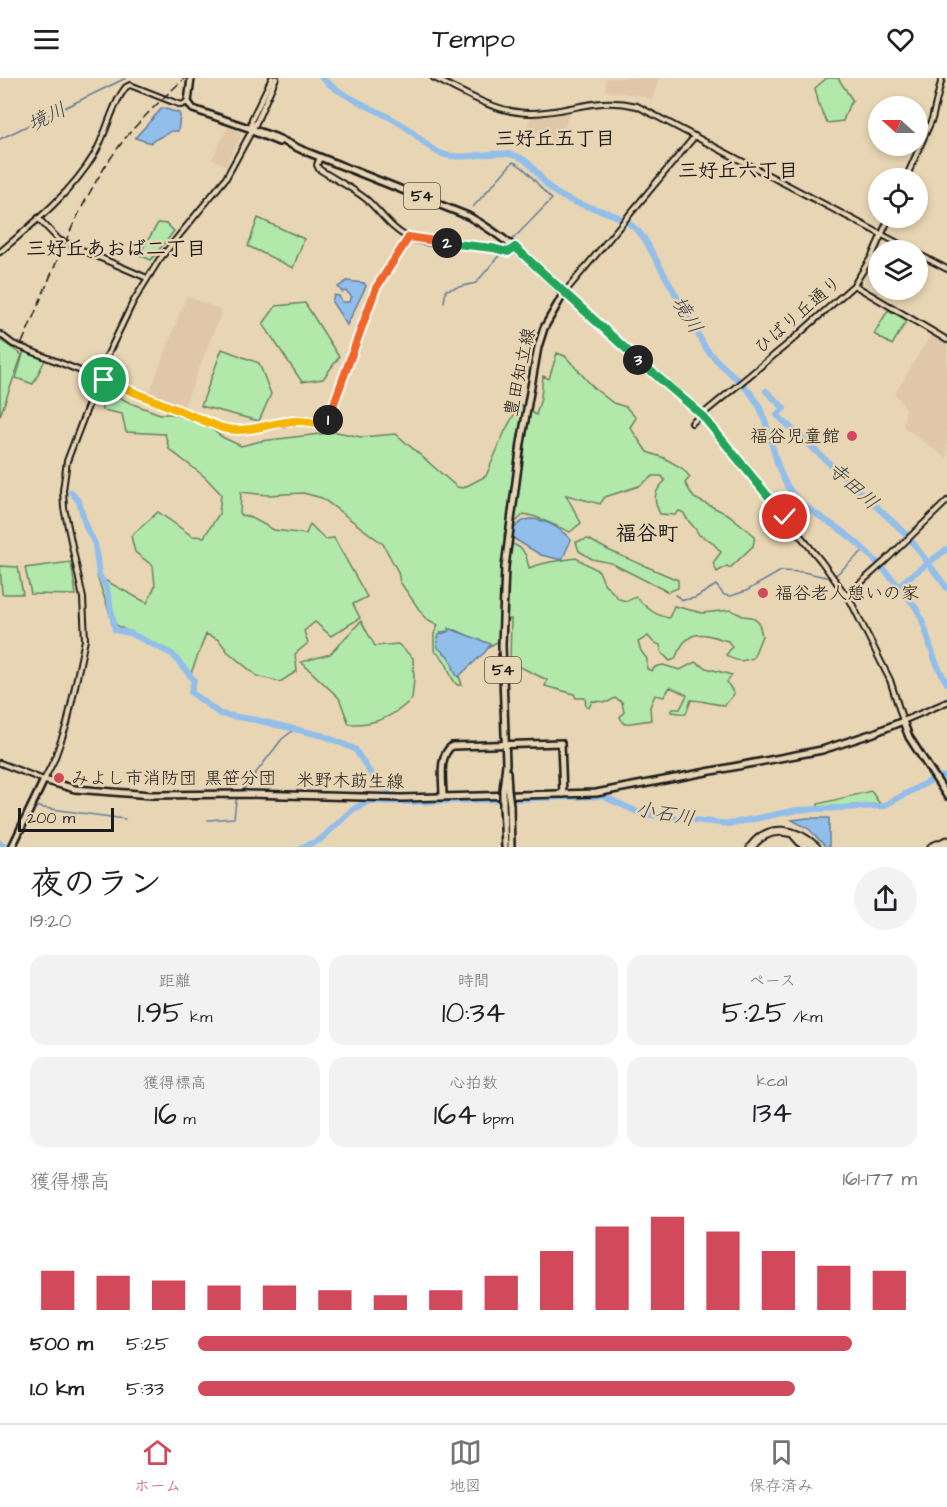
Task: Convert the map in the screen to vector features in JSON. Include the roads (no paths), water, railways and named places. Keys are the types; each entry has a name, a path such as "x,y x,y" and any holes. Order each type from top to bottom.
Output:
{"highway":[{"path":"752,847 762,836 781,830 798,834 816,847"},
{"path":"752,847 766,837 779,833 797,837 805,847"},
{"path":"932,847 947,841"}],"main road":[{"path":"188,102 191,78"},
{"name":"54","path":"188,102 194,109 456,210 489,228 515,247 564,293"},
{"name":"豊田知立線","path":"506,805 503,607 510,517 538,347 544,328 564,293"},
{"path":"903,721 909,737 947,796"},
{"name":"米野木莇生線","path":"44,780 75,789 151,795 231,794 402,798 608,791 822,750 903,721"},
{"path":"443,796 443,758 447,750 457,745 505,747 561,743 563,794"},
{"path":"12,846 44,780"},
{"name":"54","path":"504,847 506,805"},
{"name":"54","path":"506,805 511,847"}],"street":[{"path":"250,130 252,119 272,78"},
{"path":"0,763 44,780 67,724 85,640 85,612 63,508 63,490 70,452 99,378 122,323 147,278 178,235 225,178 256,123 276,78"},
{"path":"434,78 487,104 516,112 541,112 602,102 632,105 650,111 893,240"},
{"path":"910,168 932,119 942,78"},
{"path":"0,252 71,186 94,155 126,87 130,85 181,105 188,102"},
{"path":"695,136 564,293 702,415 847,595 890,680 903,721 947,702"},
{"path":"320,157 317,165 319,169 362,196 396,229 409,237 493,248 506,252 515,247"},
{"path":"38,218 59,240 147,278"},
{"name":"ひばり丘通り","path":"692,423 790,342 854,285 865,270 885,228"},
{"path":"0,334 13,344 222,428 256,429 296,421 327,425 376,288 409,237"},
{"path":"928,259 947,270"},
{"path":"854,285 947,340"},
{"path":"847,595 884,563 947,501"}],"water":[{"path":"162,108 179,113 178,131 172,131 151,143 135,138"},
{"path":"347,281 364,283 366,286 347,325 332,302 334,295 339,296 342,302 349,302 352,297 338,287"},
{"path":"529,519 552,525 571,540 562,560 541,555 511,537 511,533 517,526"},
{"path":"448,628 491,644 458,677 450,659 437,645 439,635 449,631"},
{"path":"829,818 829,847 826,847 809,829 792,820"}],"waterway":[{"name":"境川","path":"0,139 126,78"},
{"name":"境川","path":"322,78 351,98 404,126 435,151 459,157 498,154 517,156 528,163 556,193 579,204 613,215 634,228 644,238 705,347 755,399 764,419 777,463 792,493 805,506 858,543 907,596 920,615 936,662 947,683"},
{"path":"444,302 446,290 476,283 512,240 552,199 524,168 513,162 473,207"},
{"name":"寺田川","path":"766,391 784,408 777,415 907,535 947,588"},
{"path":"71,492 79,502 86,527 95,544 99,575 107,589 115,630 130,633 172,654 194,680 191,692 220,714 324,736 355,749 374,779 399,801"},
{"path":"899,588 904,581 947,549"},
{"path":"675,595 683,600 695,598 716,585 724,595 731,596 746,591 781,571 803,572 826,577 837,574 864,550"},
{"path":"242,791 282,739 295,729"},
{"name":"小石川","path":"302,847 320,840 352,810 369,801 409,802 602,796 642,814 729,824 797,810 883,806 939,776 947,777"},
{"path":"208,820 234,818 239,795"},
{"path":"37,807 125,819"},
{"name":"小石川","path":"0,843 7,847"}],"railway":[{"path":"22,343 68,236 110,159 127,136 185,78"}],"place":[{"name":"福谷児童館","path":"852,436"},
{"name":"福谷老人憩いの家","path":"763,593"},
{"name":"みよし市消防団 黒笹分団","path":"59,778"}],"district":[{"name":"三好丘五丁目","path":"555,139"},
{"name":"三好丘六丁目","path":"738,171"},
{"name":"三好丘あおば二丁目","path":"116,249"},
{"name":"福谷町","path":"647,533"}]}
